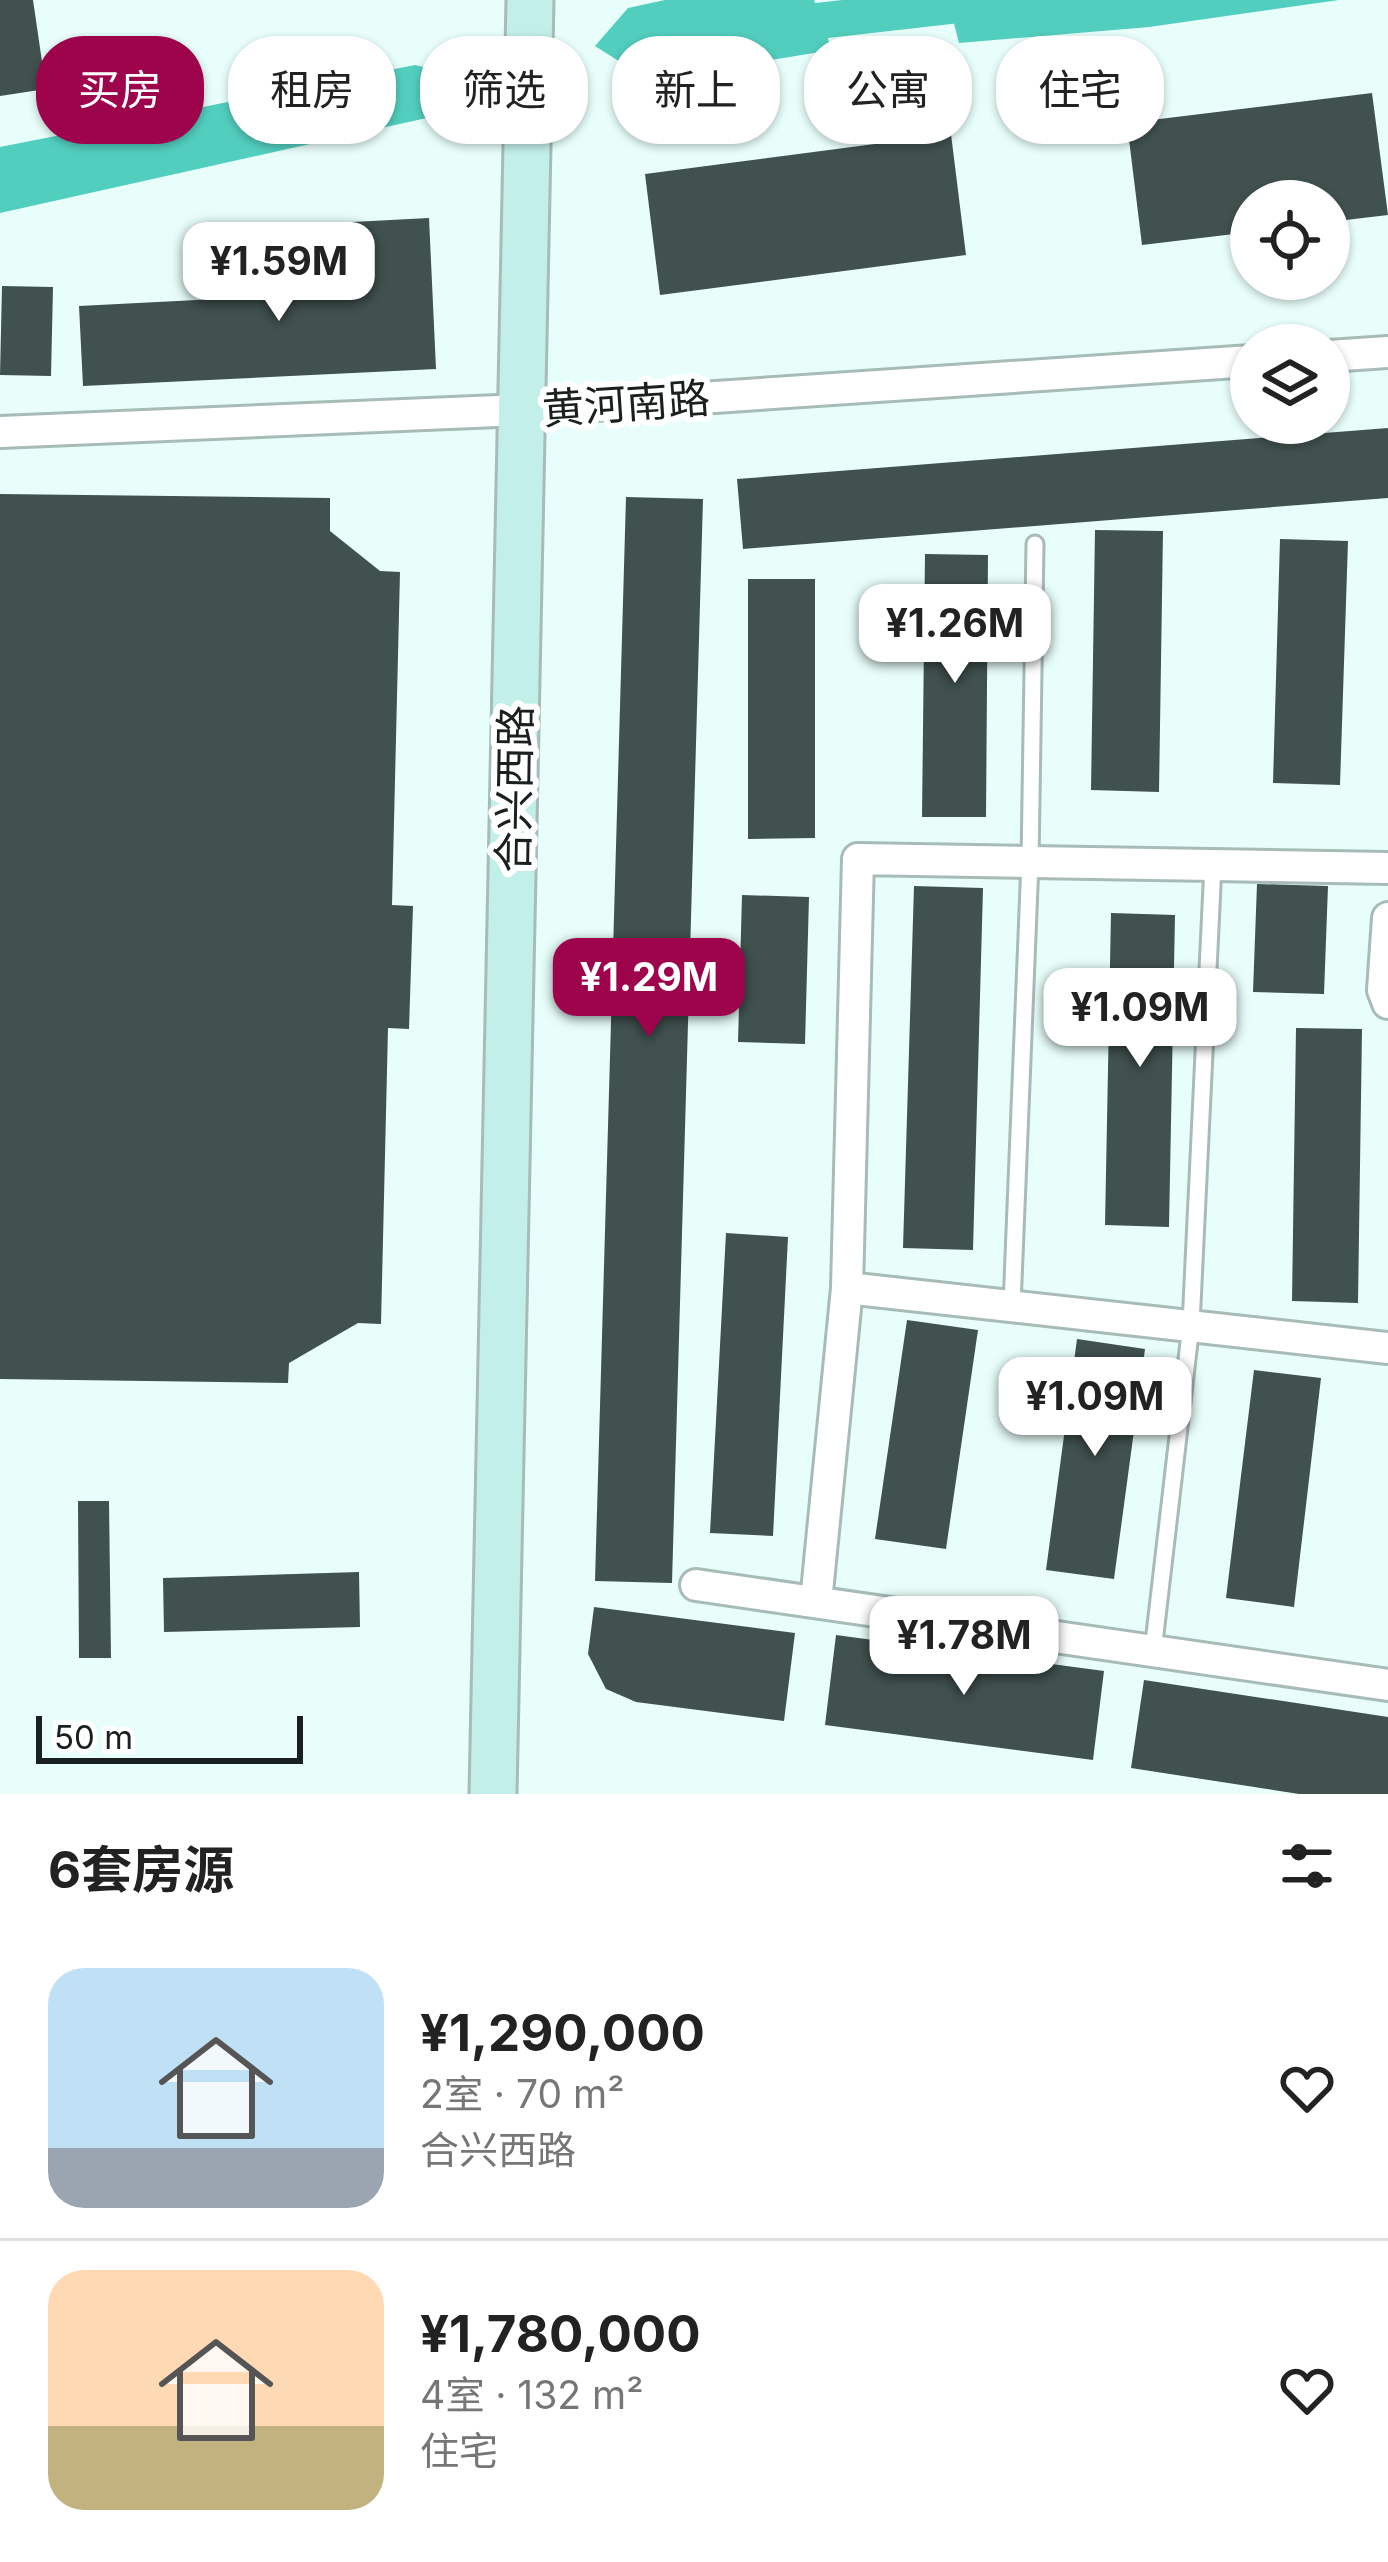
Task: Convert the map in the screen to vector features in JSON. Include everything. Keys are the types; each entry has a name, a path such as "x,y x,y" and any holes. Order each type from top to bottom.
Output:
{"street":[{"name":"合兴西路","path":"493,1794 530,0"},
{"path":"1350,355 1388,352"},
{"name":"黄河南路","path":"0,432 521,410 1230,362"},
{"path":"816,1602 847,1288 858,859 1388,868"},
{"path":"1388,918 1383,990 1388,1003"},
{"path":"847,1288 1388,1348"},
{"path":"695,1585 1388,1685"}],"lane":[{"path":"1012,1306 1030,862 1035,544"},
{"path":"1153,1651 1191,1325 1214,865"}],"shaded area":[{"path":"665,0 814,0 827,36 804,36 804,55 780,58 780,36 612,36 612,57 595,46 628,8"},
{"path":"948,0 1339,0 1149,27 996,36 996,40 972,42 972,36 957,36"},
{"path":"420,66 420,119 396,125 396,69"},
{"path":"228,102 228,144 310,144 0,213 0,147 36,140 36,144 204,144 204,107"}],"building":[{"path":"0,0 33,0 38,36 36,91 0,96"},
{"path":"1372,93 1388,215 1350,220 1350,180 1230,180 1230,235 1142,245 1130,144 1164,144 1164,118"},
{"path":"874,144 952,144 966,255 660,295 645,174"},
{"path":"429,218 436,369 83,386 79,306 356,292 352,222"},
{"path":"2,286 53,287 51,376 0,375"},
{"path":"1388,428 1388,498 743,549 737,479 1230,440 1230,444 1350,444 1350,431"},
{"path":"0,494 330,498 330,531 380,571 400,572 392,905 413,906 409,1029 388,1028 381,1324 358,1323 289,1363 288,1383 0,1379"},
{"path":"626,497 703,499 672,1583 595,1581"},
{"path":"1095,530 1163,531 1159,792 1091,790"},
{"path":"1280,539 1348,541 1340,785 1273,783"},
{"path":"925,554 988,555 986,817 922,817"},
{"path":"748,579 815,579 815,838 748,839"},
{"path":"1257,884 1328,886 1324,994 1253,992"},
{"path":"914,886 983,888 973,1250 903,1248"},
{"path":"742,895 809,897 805,1044 738,1042"},
{"path":"1111,913 1175,915 1169,1227 1105,1225"},
{"path":"1296,1028 1362,1029 1358,1303 1292,1301"},
{"path":"726,1233 788,1237 773,1536 710,1533"},
{"path":"907,1320 978,1330 946,1549 875,1539"},
{"path":"1077,1339 1145,1349 1114,1579 1046,1570"},
{"path":"1254,1370 1321,1378 1294,1607 1226,1598"},
{"path":"78,1501 109,1501 111,1658 79,1658"},
{"path":"359,1572 360,1627 164,1632 163,1578"},
{"path":"594,1607 795,1633 784,1721 636,1702 606,1689 588,1654"},
{"path":"836,1635 1104,1671 1093,1760 825,1725"},
{"path":"1144,1680 1388,1717 1388,1794 1299,1794 1131,1768"}],"waterway":[{"path":"773,26 1002,0"}]}
